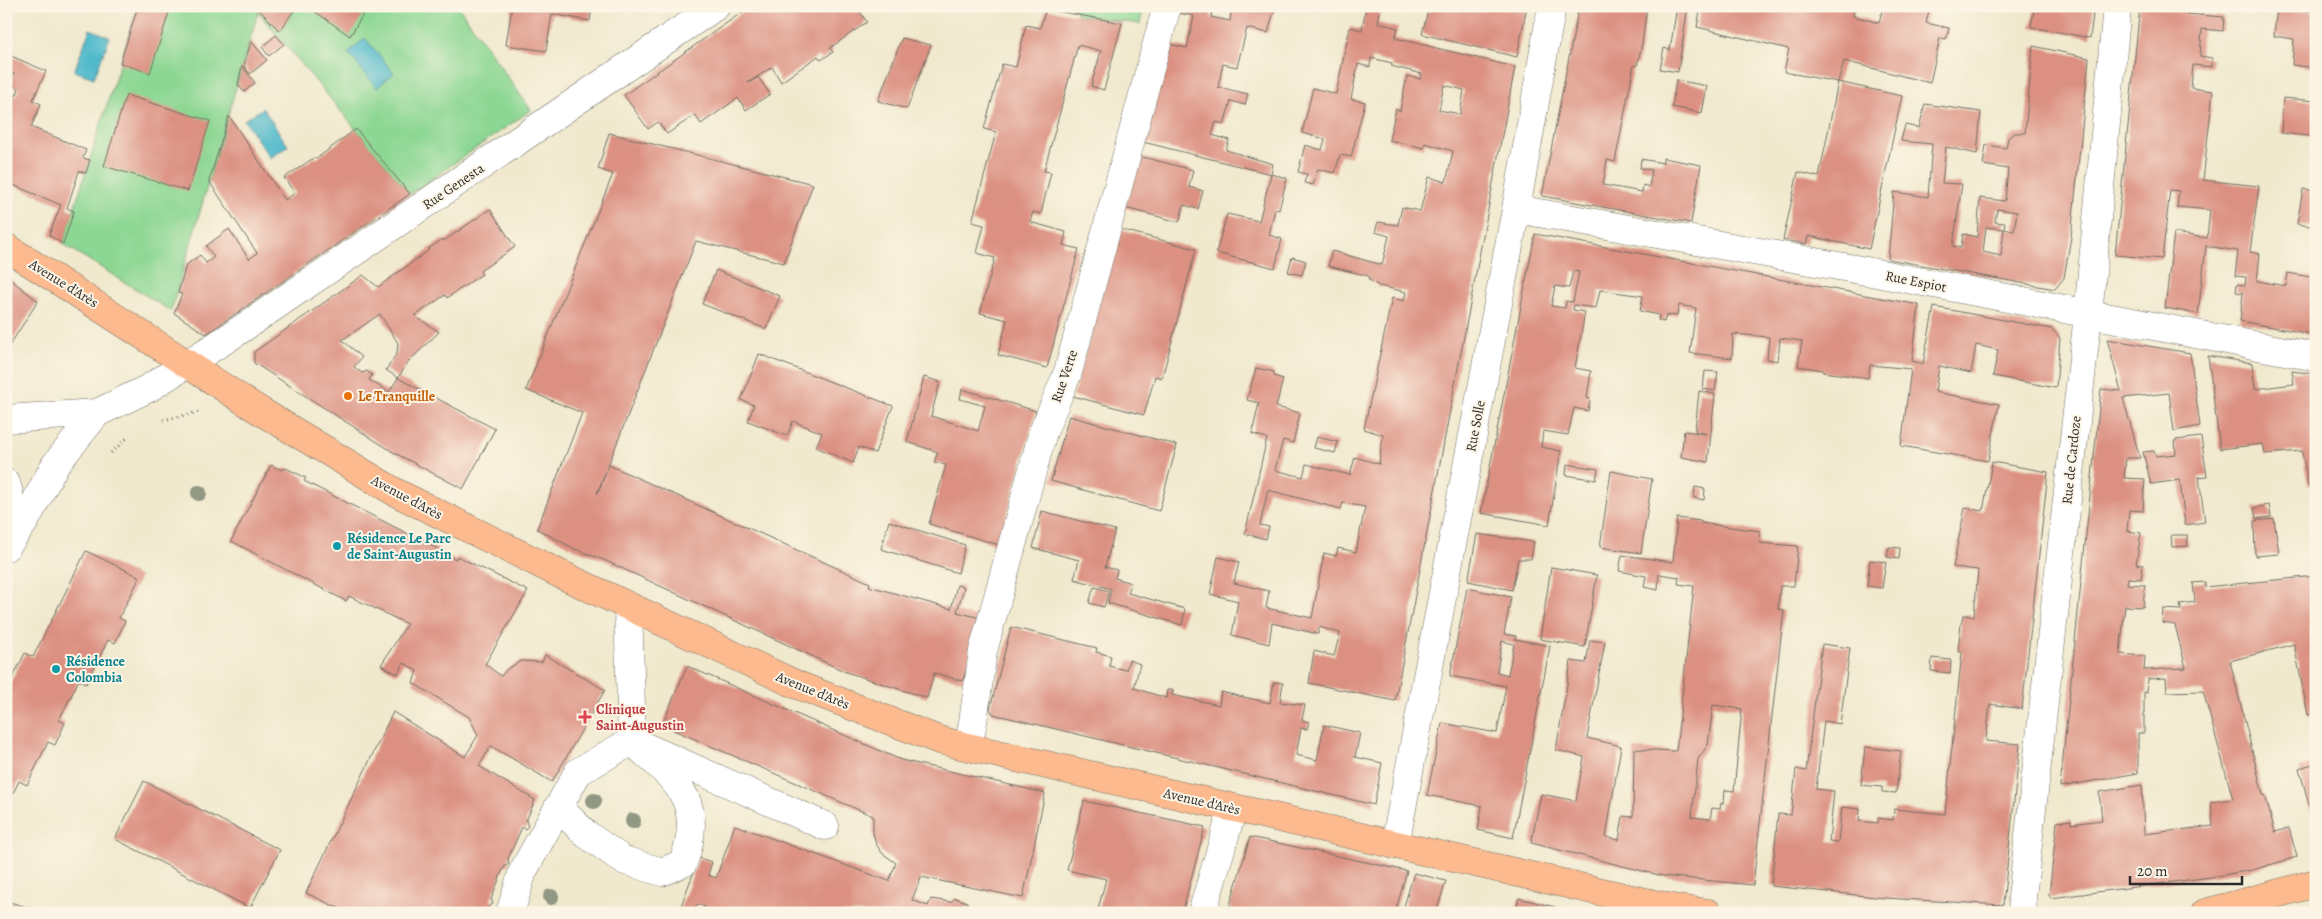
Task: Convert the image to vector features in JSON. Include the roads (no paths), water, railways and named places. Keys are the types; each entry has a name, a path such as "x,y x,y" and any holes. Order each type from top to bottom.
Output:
{"main road":[{"name":"Avenue d'Arès","path":"6,246 189,364 395,492 628,606 795,684 939,740 1676,909 1708,913"},
{"path":"2206,913 2316,883"}],"street":[{"name":"Rue Genesta","path":"97,414 149,388 189,364 716,6"},
{"name":"Rue Verte","path":"968,747 974,722 982,651 1043,432 1068,372 1167,6"},
{"name":"Rue Solle","path":"1395,845 1516,209 1552,6"},
{"name":"Rue de Cardoze","path":"2023,913 2022,897 2088,315 2117,6"},
{"name":"Rue Espiot","path":"1516,209 1855,269 2316,357"},
{"path":"6,419 97,414"},
{"path":"7,546 25,521 55,464 97,414"},
{"path":"6,483 9,500 7,546"},
{"path":"558,807 586,834 623,860 662,872 683,863 691,841 690,812 681,787 632,741 628,606"},
{"path":"510,913 523,871 578,772 632,741"},
{"path":"632,741 825,826"},
{"path":"1202,913 1233,808"}],"water":[{"path":"90,29 110,37 94,78 74,71"},
{"path":"365,38 394,73 377,88 348,53"},
{"path":"263,108 288,146 270,158 244,120"}],"place":[{"name":"Le Tranquille","path":"348,396"},
{"name":"Résidence Le Parc de Saint-Augustin","path":"337,546"},
{"name":"Résidence Colombia","path":"56,669"},
{"name":"Clinique Saint-Augustin","path":"585,717"}]}
